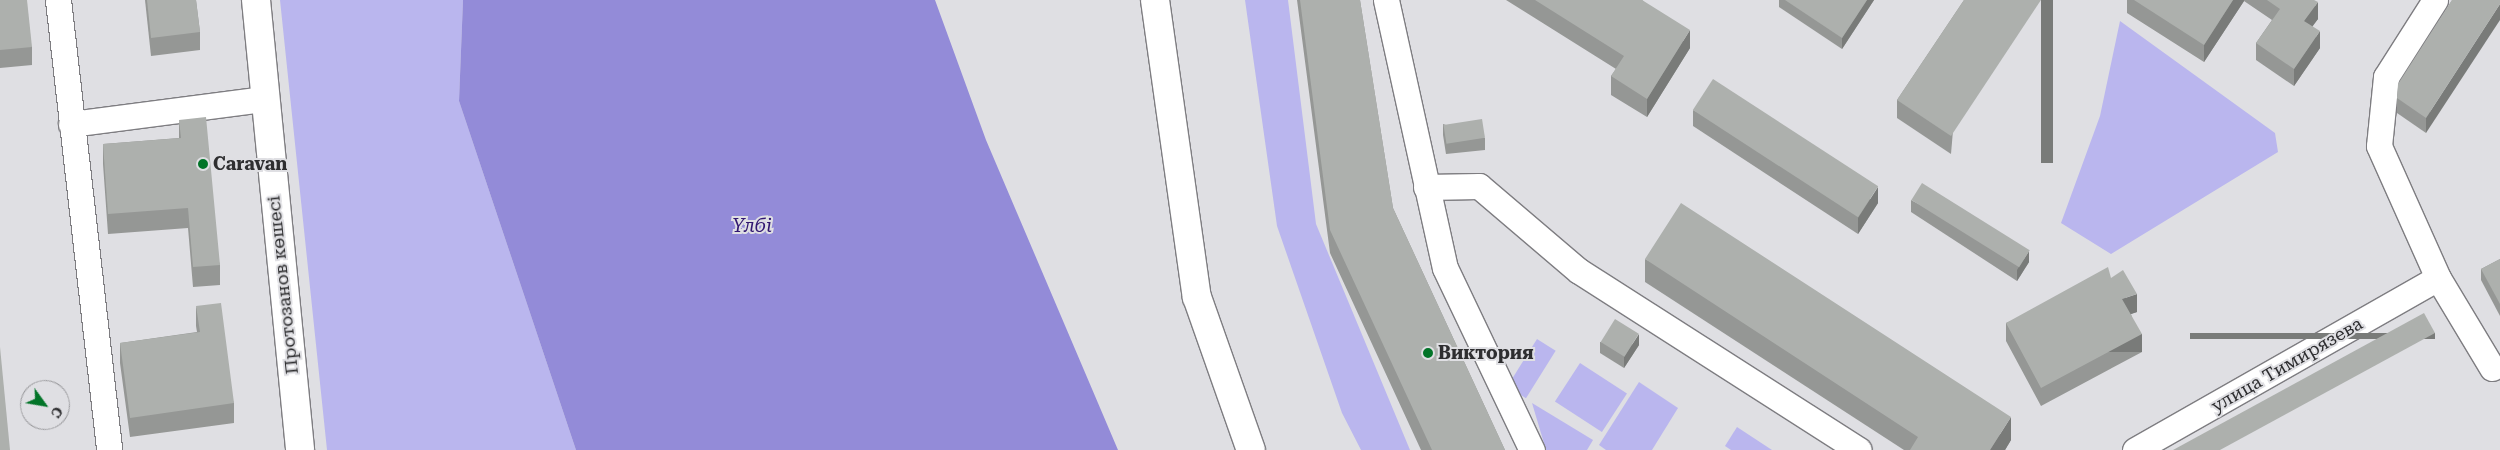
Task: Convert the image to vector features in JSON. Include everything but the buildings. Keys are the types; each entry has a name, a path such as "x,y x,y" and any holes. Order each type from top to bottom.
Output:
{"main road":[{"name":"Протозанов көшесі","path":"256,0 263,100 297,449"},
{"path":"1155,0 1198,297 1251,450"}],"street":[{"path":"58,0 70,124 97,314 109,450"},
{"path":"1386,0 1444,268 1532,450"},
{"path":"2435,0 2386,77 2379,146 2438,278 2497,372"},
{"path":"70,124 263,100"},
{"path":"1426,187 1478,186 1580,271 1859,450"},
{"name":"улица Тимирязева","path":"2135,450 2438,278"}],"shaded area":[{"path":"280,0 463,0 459,101 576,450 327,450"},
{"path":"1245,0 1288,0 1316,224 1410,450 1361,450 1342,413 1277,226"},
{"path":"2120,21 2275,133 2278,152 2111,254 2061,223 2100,116"},
{"path":"1537,339 1556,351 1526,398 1507,386"},
{"path":"1580,363 1627,393 1602,432 1555,402"},
{"path":"1639,382 1678,408 1652,450 1606,450 1599,445"},
{"path":"1532,403 1593,440 1587,450 1546,450"},
{"path":"1737,427 1772,450 1731,450 1725,446"}],"water":[{"name":"Үлбі","path":"463,0 935,0 986,140 1118,450 576,450 459,101"}],"place":[{"name":"Caravan","path":"203,164"},
{"name":"Виктория","path":"1428,353"}]}
